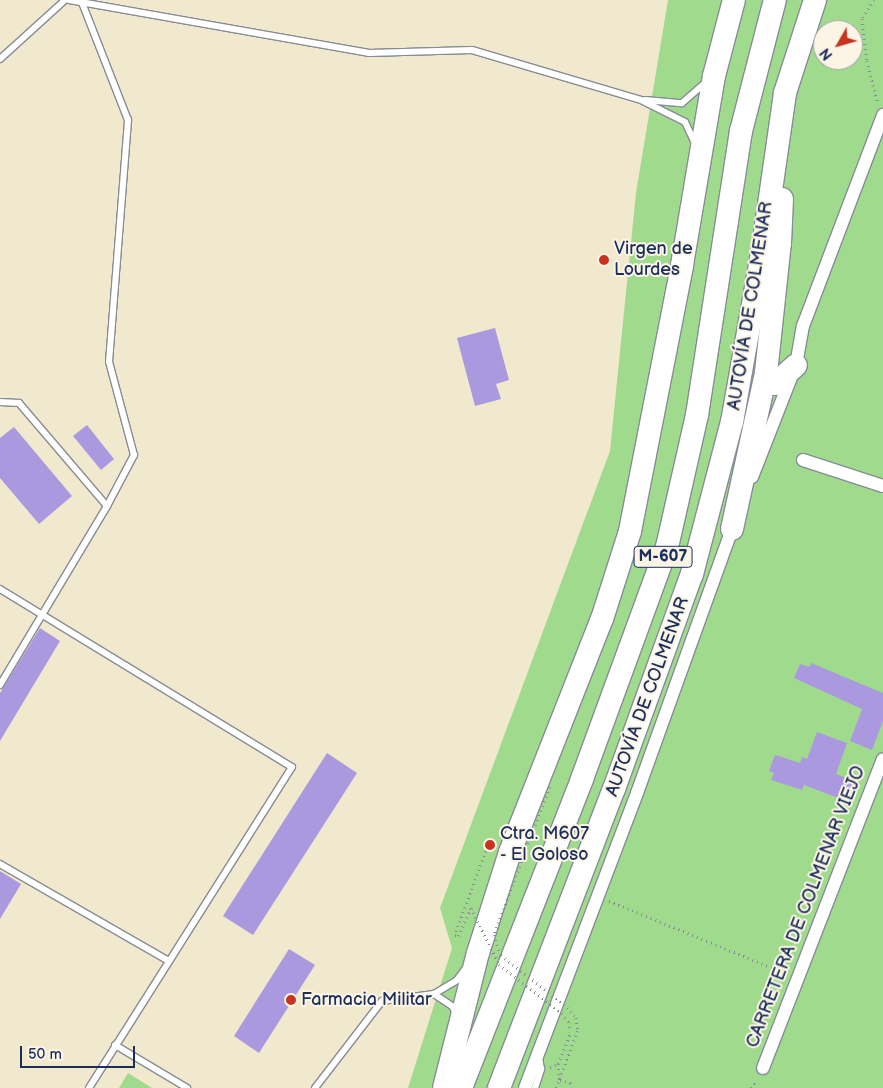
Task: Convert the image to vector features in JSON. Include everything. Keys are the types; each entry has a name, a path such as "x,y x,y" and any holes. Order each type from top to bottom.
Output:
{"highway":[{"path":"444,1088 478,953 510,852 602,619 630,531 682,265 699,151 714,76 734,0"},
{"name":"AUTOVÍA DE COLMENAR","path":"461,1088 582,779 667,547 697,415 741,131 775,0"},
{"name":"AUTOVÍA DE COLMENAR","path":"499,1088 614,789 692,574 732,422 762,253 785,93 814,0"},
{"path":"732,529 766,373 780,243 785,93"},
{"path":"766,373 776,384 796,365"}],"street":[{"path":"525,1088 596,896 637,793 732,529 796,365 803,326 882,116"},
{"path":"803,460 883,486"},
{"name":"CARRETERA DE COLMENAR VIEJO","path":"762,1068 796,977 883,759"}],"lane":[{"path":"0,59 67,0 380,54 416,50 472,50 640,100 685,122 699,151"},
{"path":"0,685 107,506 134,455 109,362 128,120 80,2"},
{"path":"640,100 682,103 714,76"},
{"path":"0,402 19,403 107,506"},
{"path":"0,589 43,613 292,767 89,1088"},
{"path":"0,864 169,961"},
{"path":"315,1088 382,1000 434,994 456,980 478,953"},
{"path":"434,994 453,1007 460,1028"},
{"path":"115,1045 187,1088"},
{"path":"535,1088 541,1069 538,1052"}],"path":[{"path":"874,0 862,19 867,61 882,116"},
{"path":"550,787 494,935 501,955 564,1004 576,1018 578,1029 556,1088"},
{"path":"486,851 455,935 458,936 471,908 499,964 562,1013 569,1022 570,1032 558,1064 560,1080"},
{"path":"596,896 796,977"},
{"path":"541,1069 558,1064"},
{"path":"560,1080 571,1084 570,1088"}],"green space":[{"path":"668,0 883,0 883,1088 408,1088 452,948 440,908 610,451 636,193"},
{"path":"128,1073 152,1088 119,1088"}],"building":[{"path":"495,328 509,380 496,384 501,399 475,406 457,338"},
{"path":"87,425 114,459 101,470 73,436"},
{"path":"14,427 72,496 39,524 0,478 0,438"},
{"path":"40,628 60,641 0,741 0,693"},
{"path":"811,663 883,693 883,721 872,750 850,741 862,709 794,678 800,664 809,667"},
{"path":"817,732 847,743 836,774 859,783 852,803 804,785 802,790 771,780 774,773 769,771 774,757 776,755 800,763 802,757 807,759"},
{"path":"327,753 357,773 253,935 223,916"},
{"path":"0,871 21,884 0,919"},
{"path":"289,949 315,965 259,1053 234,1036"}],"place":[{"name":"Virgen de Lourdes","path":"604,260"},
{"name":"Ctra. M607 - El Goloso","path":"490,845"},
{"name":"Farmacia Militar","path":"291,1000"}]}
